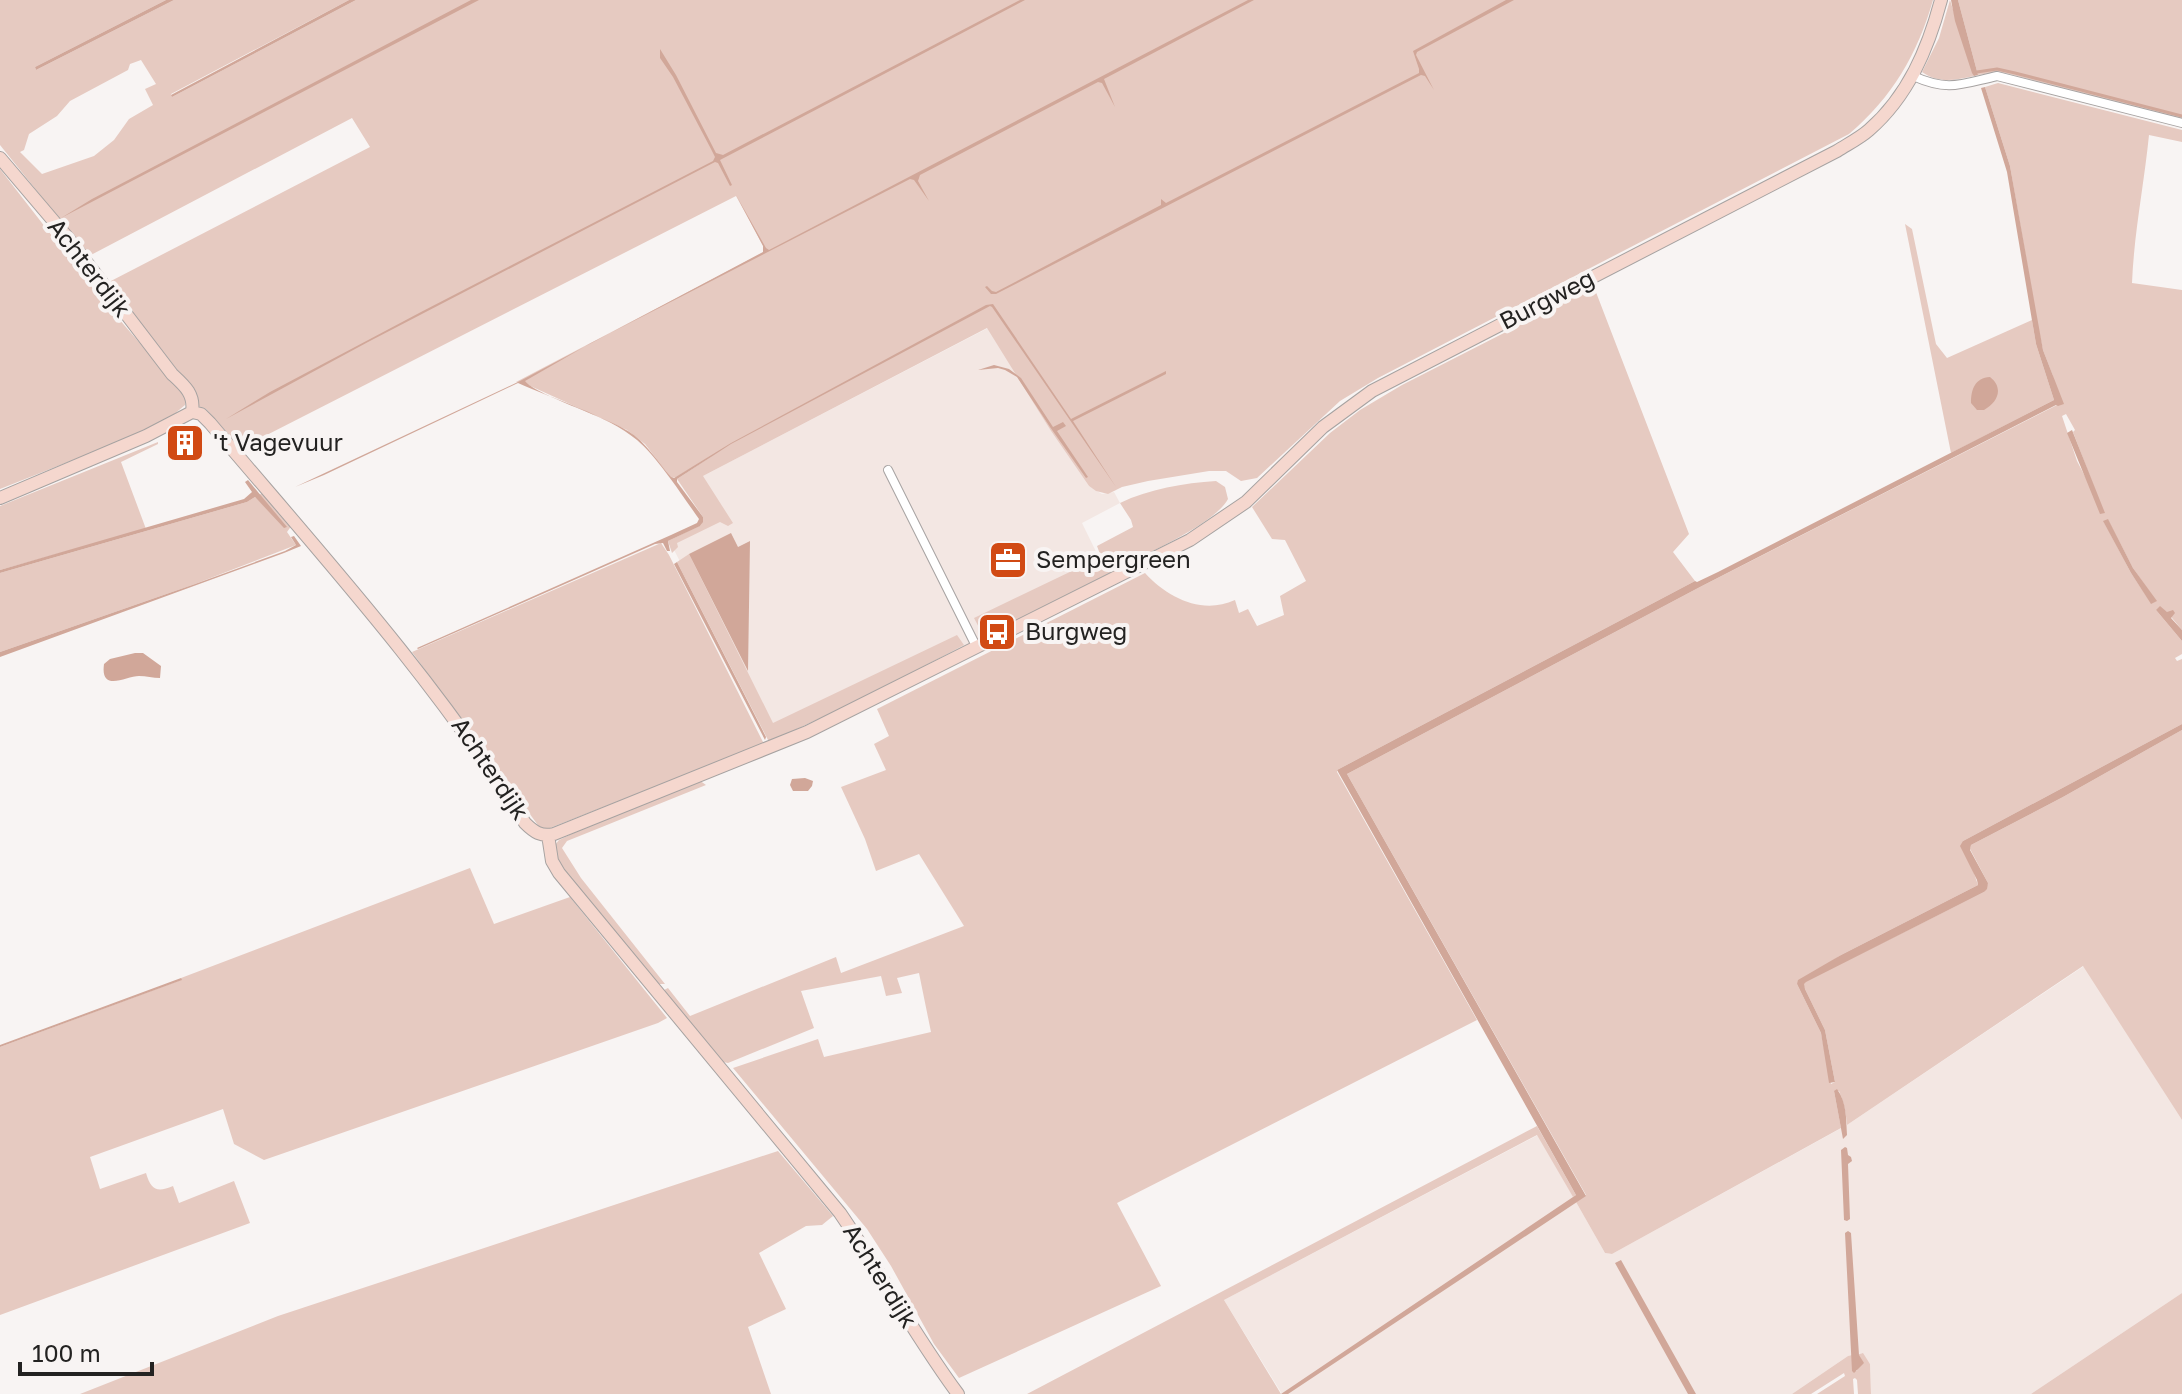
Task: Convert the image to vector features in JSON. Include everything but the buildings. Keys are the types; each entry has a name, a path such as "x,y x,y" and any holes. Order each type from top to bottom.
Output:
{"main road":[{"name":"Burgweg","path":"548,835 807,732 1190,540 1246,502 1323,427 1372,391 1837,151 1869,130 1913,76 1931,36 1941,0"},
{"name":"Achterdijk","path":"0,158 68,238 190,393 192,412 201,414 210,423 337,569 459,722 525,823 537,833 548,835 552,861 559,873 840,1213 873,1260 928,1353 958,1394"},
{"path":"0,498 146,436 192,412"}],"street":[{"path":"1913,76 1932,84 1952,85 1997,76 2182,123"},
{"path":"888,470 977,648"}],"shaded area":[{"path":"0,0 166,0 35,67 36,70 174,0 349,0 171,94 172,97 356,0 1933,0 1920,38 1902,73 1878,105 1849,134 1378,378 1340,401 1257,478 1241,481 1226,471 1209,471 1148,481 1108,494 1096,491 1089,486 1051,431 987,328 703,476 733,523 728,526 720,522 677,543 678,547 672,553 668,541 701,525 703,517 677,479 712,456 671,478 645,444 627,430 516,382 766,251 736,196 241,448 206,409 198,406 196,394 109,282 370,147 352,118 89,256 0,145","holes":["141,60 156,84 145,89 153,105 129,119 114,140 94,156 42,174 20,152 24,150 29,134 57,116 70,101 128,70 130,64"]},
{"path":"166,0 174,0 36,70 35,67"},
{"path":"349,0 356,0 172,97 171,95"},
{"path":"471,0 479,0 61,218 92,199"},
{"path":"1025,0 720,160 732,185 715,162 226,419 270,392 421,312 713,161 715,157 711,149 660,58 660,49 716,153 723,155"},
{"path":"1248,0 1254,0 1104,79 1115,107 1102,83 1098,82 920,175 918,181 929,201 910,179 609,334 763,252 763,246 736,195 769,250"},
{"path":"1506,0 1514,0 1417,52 1434,90 1421,75 996,294 991,294 985,287 996,292 1161,205 1161,199 1166,203 1419,73 1413,51"},
{"path":"1950,0 1974,76 1941,80 1922,72 1939,38"},
{"path":"1951,0 1958,0 1978,75 1972,73"},
{"path":"1958,0 2182,0 2182,119 2009,74 1978,75"},
{"path":"1998,83 2182,130 2182,142 2149,135 2132,283 2182,290 2182,630 2167,612 2156,610 2182,641 2182,654 2175,658 2177,661 2182,659 2182,724 1963,841 1978,885 1841,955 1797,984 1821,1033 1831,1084 1835,1082 1825,1030 1803,984 1984,892 1988,883 1970,849 1971,845 2182,730 2182,1120 2083,966 1847,1125 1841,1095 1839,1091 1834,1091 1841,1128 1612,1254 1605,1253 1576,1202 1586,1195 1347,774 1700,587 2057,405 2053,376 2038,327 2010,166 1985,87","holes":["2066,414 2075,430 2073,432 2104,513 2077,461 2062,416","2108,520 2133,568 2156,601 2151,603 2131,573 2104,522"]},
{"path":"1985,87 2010,166 2043,350 2064,404 2056,405 1700,587 1347,774 1586,1196 1288,1394 1281,1394 1576,1195 1337,770 1695,581 2054,400 2036,344 2007,172 1981,88"},
{"path":"0,169 98,295 185,395 185,405 165,422 141,433 0,489"},
{"path":"1905,224 1912,229 1936,344 1947,358 2032,320 2036,344 2054,400 1951,453"},
{"path":"1594,287 1689,534 1673,552 1695,581 1337,770 1477,1020 1117,1203 1161,1286 959,1378 934,1344 867,1229 733,1068 818,1039 824,1057 931,1032 919,973 897,978 902,993 886,996 881,976 801,991 814,1028 728,1063 723,1062 664,990 668,988 690,1016 836,957 841,973 964,926 919,854 876,871 841,787 886,770 874,744 889,736 877,709 1145,573 1164,590 1186,602 1210,606 1235,600 1239,613 1248,609 1257,626 1284,615 1280,596 1306,581 1285,540 1272,539 1252,507 1330,433 1360,410 1402,385"},
{"path":"993,304 1071,419 1166,371 1166,374 1073,421 1116,487 990,306 731,444 677,479 703,517 703,522 668,541 670,551 663,543 655,544 418,649 697,523 699,519 670,477 645,448 625,431 600,417 634,435 674,478 731,443"},
{"path":"988,328 1089,486 1102,494 1114,492 1120,503 1082,523 1106,572 984,637 769,736 670,542 705,526 703,476"},
{"path":"584,347 525,381 552,397 518,383 295,487 520,381"},
{"path":"994,365 1009,369 1021,378 1053,427 1063,422 1066,426 1057,431 1088,477 1017,377 998,368 978,370"},
{"path":"1990,377 1997,386 1998,395 1989,407 1977,410 1971,403 1973,389 1977,382"},
{"path":"2072,430 2105,513 2100,514 2067,433"},
{"path":"158,442 121,462 146,529 0,570 0,506"},
{"path":"248,480 287,527 284,528 255,497 247,502 0,573 0,570 244,499 252,492 245,482"},
{"path":"1216,481 1225,487 1228,499 1198,526 984,637 974,618 1101,557 1097,546 1133,527 1120,503 1167,488"},
{"path":"264,492 292,525 287,532 296,545 0,652 0,573 247,502 255,497 286,527 259,495"},
{"path":"2108,519 2133,568 2157,601 2151,604 2131,573 2103,521"},
{"path":"731,533 738,547 750,541 748,671 689,554"},
{"path":"294,536 301,546 0,657 0,652 285,551 296,545 291,537"},
{"path":"661,543 764,744 550,828 540,828 412,652"},
{"path":"689,554 773,723 957,635 964,645 870,695 769,742 677,562"},
{"path":"677,562 766,737 765,740 674,564"},
{"path":"2160,606 2167,612 2173,610 2175,613 2171,618 2182,630 2182,641 2156,610"},
{"path":"143,653 161,666 160,678 139,676 110,681 106,678 104,664 110,659"},
{"path":"2182,724 2182,730 1971,845 1970,850 1988,883 1984,892 1804,984 1825,1030 1835,1082 1829,1083 1821,1033 1797,984 1798,980 1978,885 1960,846 1963,841"},
{"path":"792,779 813,781 808,791 793,791 790,785"},
{"path":"699,780 706,785 567,841 562,848 581,878 665,984 656,984 565,872 557,858 555,845 559,840 605,818"},
{"path":"470,868 494,924 570,897 667,1018 264,1160 234,1144 223,1109 90,1157 100,1189 146,1173 155,1188 173,1186 179,1203 234,1181 250,1223 0,1315 0,1047"},
{"path":"2084,966 2182,1120 2182,1293 2031,1394 1871,1394 1870,1364 1862,1353 1848,1356 1792,1394 1282,1394 1224,1300 1538,1135 1605,1253 1612,1254 1847,1125"},
{"path":"182,980 0,1047 0,1045"},
{"path":"1837,1089 1845,1111 1847,1135 1843,1139 1834,1091"},
{"path":"1537,1126 1576,1195 1573,1197 1537,1135 1224,1300 1281,1394 1027,1394"},
{"path":"1845,1147 1852,1161 1848,1164 1850,1219 1847,1221 1844,1220 1841,1150"},
{"path":"778,1151 833,1216 822,1225 806,1226 759,1253 786,1309 748,1327 771,1394 80,1394 278,1316"},
{"path":"1845,1233 1851,1233 1859,1355 1864,1363 1854,1373"},
{"path":"1621,1260 1696,1394 1688,1394 1615,1263"},
{"path":"2182,1293 2182,1394 2031,1394"},
{"path":"1863,1353 1870,1364 1871,1394 1858,1394 1855,1378 1854,1394 1817,1394 1845,1376 1844,1373 1811,1394 1792,1394 1848,1356 1852,1355 1852,1371 1857,1371 1859,1354"}],"waterway":[{"path":"1977,72 1997,69 2182,116"}],"place":[{"name":"'t Vagevuur","path":"185,443"},
{"name":"Sempergreen","path":"1008,560"},
{"name":"Burgweg","path":"997,632"}]}
